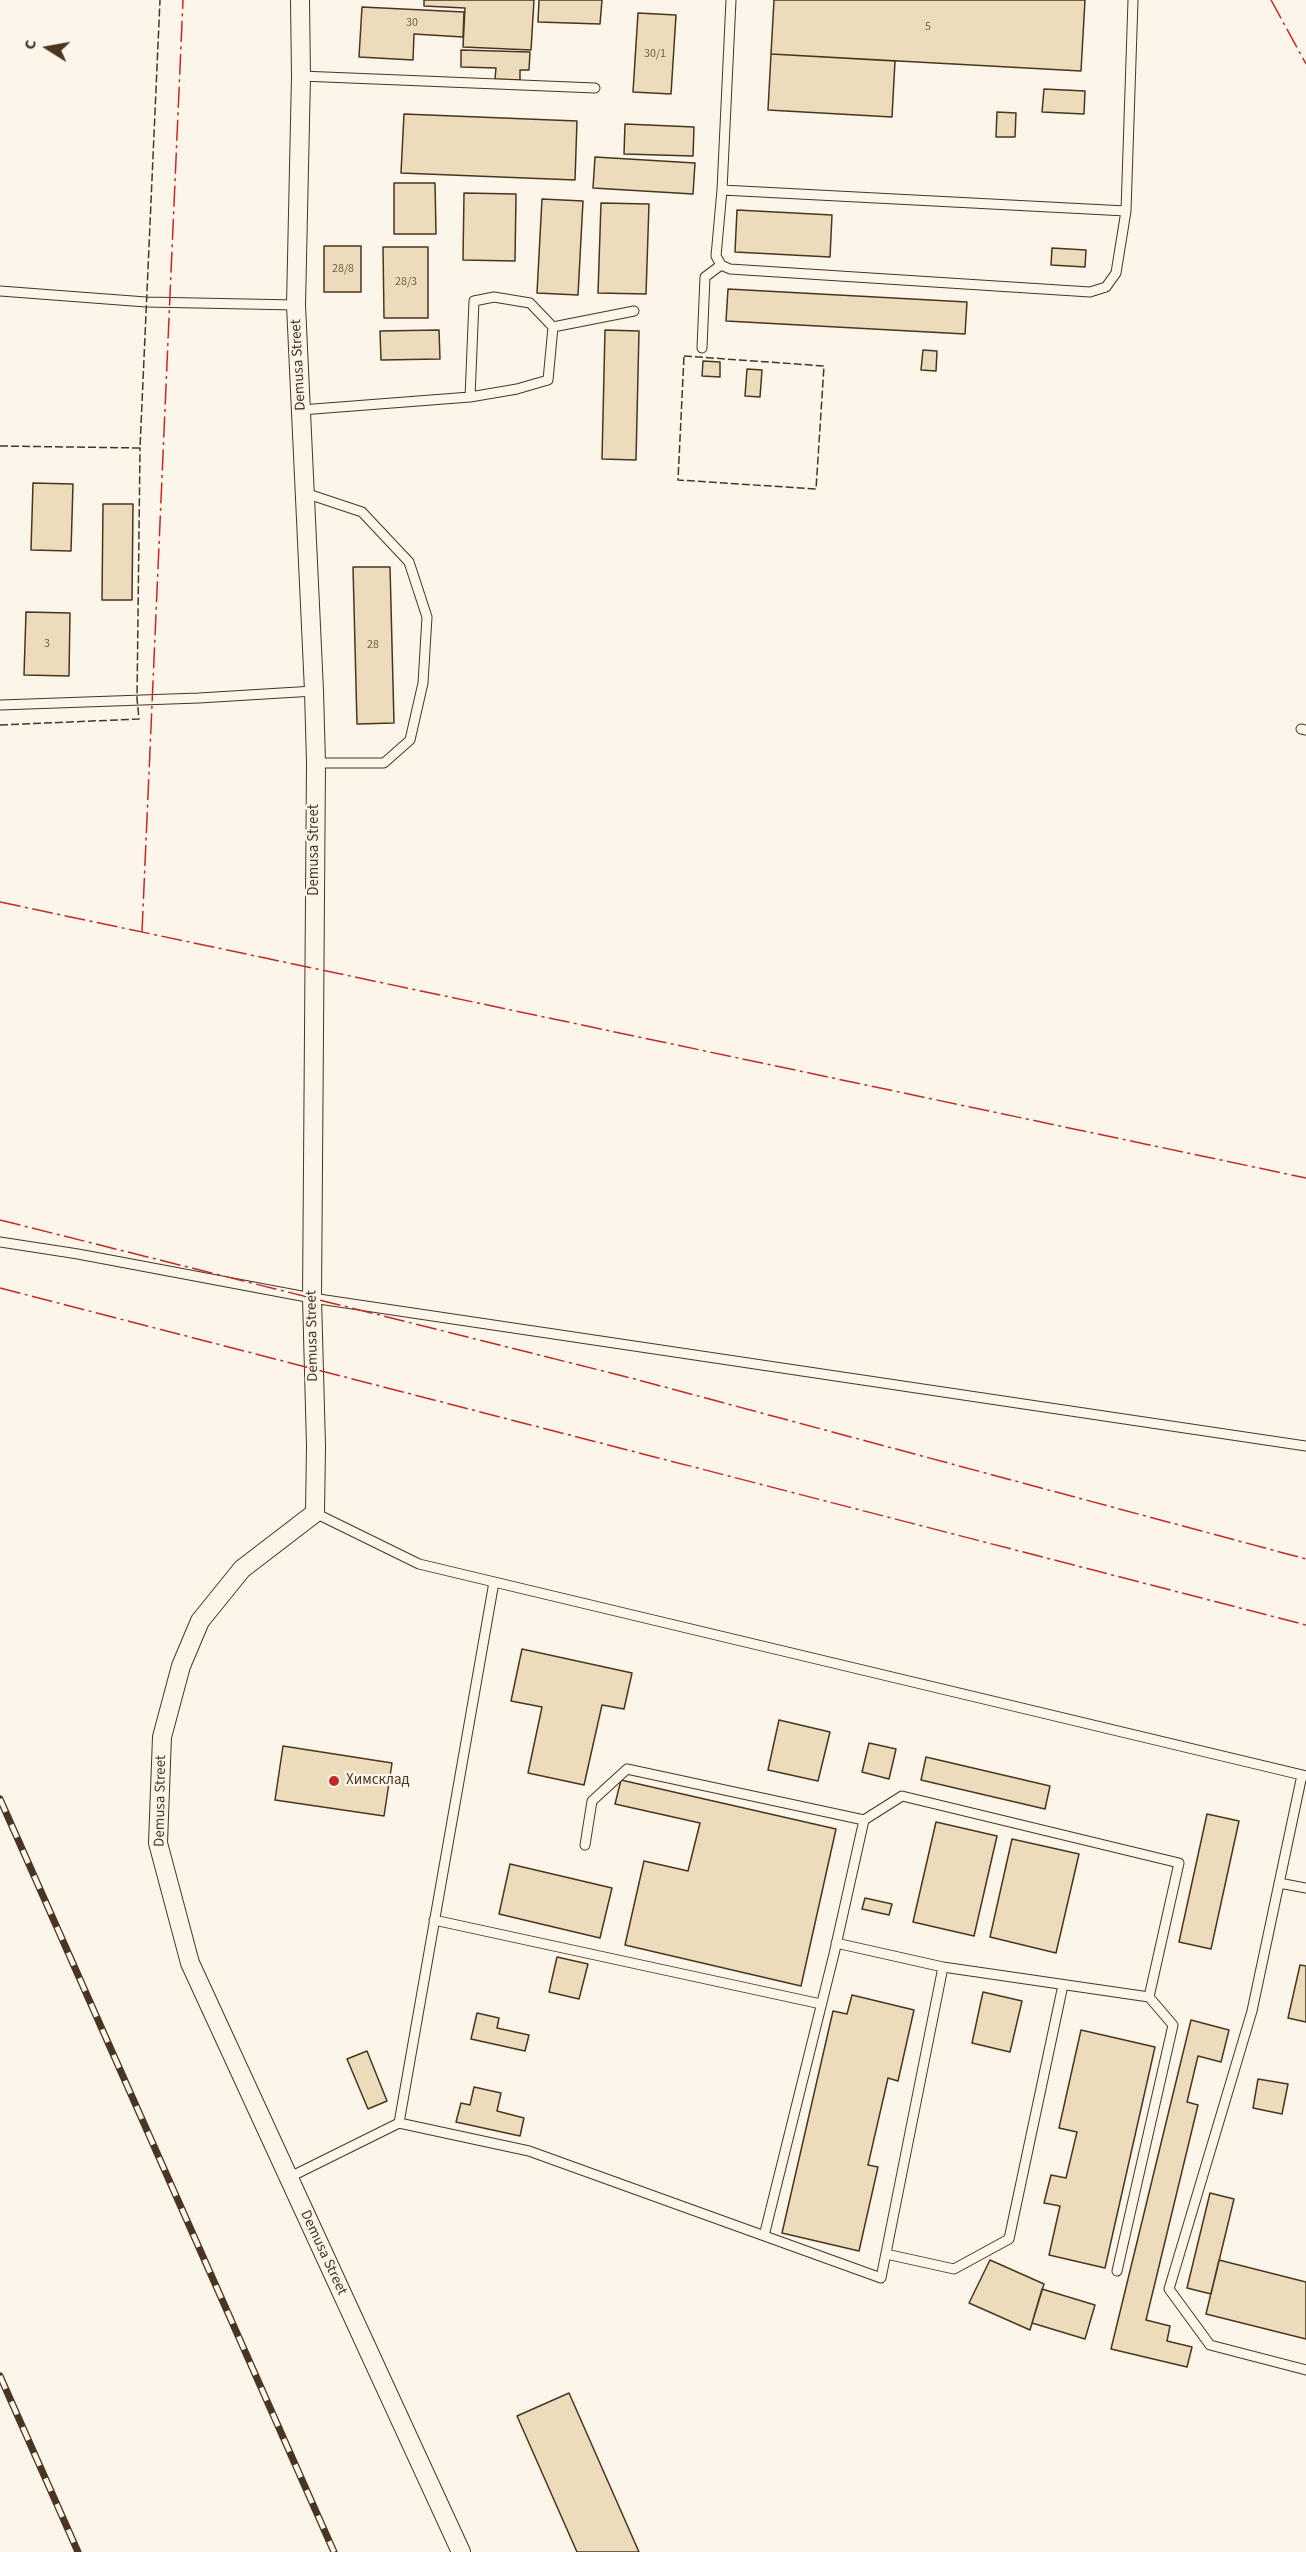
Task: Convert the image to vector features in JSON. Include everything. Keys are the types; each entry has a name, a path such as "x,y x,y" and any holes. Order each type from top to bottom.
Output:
{"street":[{"name":"Demusa Street","path":"300,0 301,76 296,305 316,763 312,1298 316,1446 315,1513 242,1569 200,1620 181,1666 162,1737 158,1843 190,1963 461,2552"}],"lane":[{"path":"730,0 722,190 716,256 721,265 730,269 1090,292 1106,287 1116,273 1126,211 1133,0"},
{"path":"301,76 595,88"},
{"path":"722,190 1126,211"},
{"path":"702,348 705,276 721,265"},
{"path":"0,291 146,302 296,305"},
{"path":"301,410 470,397 517,389 548,380 553,327 530,303 494,297 474,302 470,397"},
{"path":"553,327 634,311"},
{"path":"305,493 362,512 409,562 427,617 423,683 410,740 384,763 316,763"},
{"path":"0,705 199,698 314,691"},
{"path":"0,1242 78,1254 312,1298 1306,1446"},
{"path":"315,1513 419,1564 1304,1775 1252,2011 1169,2289 1210,2345 1306,2370"},
{"path":"399,2123 494,1582"},
{"path":"585,1845 592,1802 627,1769 864,1820 902,1796 1179,1863 1149,1997"},
{"path":"764,2236 822,2004 864,1820"},
{"path":"1279,1883 1306,1888"},
{"path":"434,1920 822,2004"},
{"path":"836,1943 943,1967 1149,1997 1173,2025 1117,2271"},
{"path":"288,2178 399,2123 529,2151 881,2278 943,1967"},
{"path":"886,2254 954,2269 1009,2239 1063,1985"}],"building":[{"path":"424,0 534,0 531,50 463,47 465,8 424,6"},
{"path":"539,0 602,0 600,24 538,22"},
{"path":"774,0 1085,0 1081,71 771,54"},
{"path":"362,7 464,12 463,37 414,34 413,60 359,57"},
{"path":"638,13 676,15 671,94 633,92"},
{"path":"461,50 530,52 529,70 520,70 520,80 495,79 496,68 461,67"},
{"path":"771,54 895,61 892,117 768,110"},
{"path":"1044,89 1085,91 1084,114 1042,112"},
{"path":"997,112 1016,113 1015,137 996,137"},
{"path":"404,114 577,121 575,180 401,173"},
{"path":"625,124 694,127 693,156 624,154"},
{"path":"595,157 695,163 693,194 593,188"},
{"path":"394,183 435,183 436,234 394,234"},
{"path":"464,193 516,194 515,261 463,260"},
{"path":"542,199 583,201 578,295 537,293"},
{"path":"601,203 649,204 646,294 598,293"},
{"path":"737,210 832,215 830,257 735,252"},
{"path":"324,246 361,246 361,292 324,292"},
{"path":"383,247 428,247 428,318 384,318"},
{"path":"1052,248 1086,250 1085,267 1051,265"},
{"path":"728,289 967,302 965,334 726,321"},
{"path":"439,330 440,359 381,360 380,331"},
{"path":"605,330 639,331 636,460 602,459"},
{"path":"923,350 937,351 936,371 921,370"},
{"path":"703,361 720,362 720,377 702,376"},
{"path":"747,369 762,370 760,397 745,396"},
{"path":"33,483 73,484 71,551 31,550"},
{"path":"103,504 133,504 132,600 102,600"},
{"path":"353,567 390,567 394,723 357,724"},
{"path":"26,612 70,613 69,676 24,675"},
{"path":"522,1649 632,1673 624,1709 602,1705 584,1785 528,1773 542,1707 511,1701"},
{"path":"779,1720 830,1732 818,1781 768,1770"},
{"path":"869,1743 896,1749 889,1779 862,1772"},
{"name":"Химсклад","path":"283,1746 392,1763 384,1816 275,1800"},
{"path":"926,1757 1050,1786 1045,1809 921,1780"},
{"path":"621,1780 836,1829 801,1986 625,1945 644,1861 688,1871 700,1823 615,1804"},
{"path":"1207,1814 1239,1821 1211,1949 1179,1942"},
{"path":"936,1822 997,1836 974,1936 913,1922"},
{"path":"1012,1839 1079,1854 1056,1953 990,1937"},
{"path":"510,1864 612,1888 600,1938 499,1914"},
{"path":"865,1898 892,1904 889,1915 862,1909"},
{"path":"557,1957 588,1964 579,1999 549,1992"},
{"path":"1300,1965 1306,1966 1306,2022 1288,2018"},
{"path":"983,1992 1022,2001 1010,2052 972,2043"},
{"path":"852,1995 914,2010 898,2081 888,2078 868,2165 878,2167 859,2251 782,2233 833,2011 847,2014"},
{"path":"477,2013 499,2018 497,2028 529,2035 525,2051 471,2039"},
{"path":"1191,2020 1229,2030 1221,2062 1198,2056 1187,2102 1198,2105 1146,2320 1170,2326 1167,2341 1192,2347 1187,2367 1111,2349"},
{"path":"1081,2030 1155,2047 1105,2268 1049,2255 1060,2206 1044,2203 1051,2175 1066,2178 1077,2132 1059,2128"},
{"path":"367,2051 387,2101 368,2109 347,2059"},
{"path":"1258,2079 1288,2084 1282,2114 1253,2108"},
{"path":"474,2087 501,2093 497,2111 524,2118 520,2136 456,2122 461,2103 470,2105"},
{"path":"1210,2193 1234,2199 1211,2294 1187,2288"},
{"path":"990,2260 1044,2284 1030,2330 969,2303"},
{"path":"1219,2260 1306,2282 1306,2339 1206,2314"},
{"path":"1042,2289 1095,2305 1085,2339 1032,2323"},
{"path":"569,2393 639,2552 577,2552 517,2416"}],"railway":[{"path":"0,1799 334,2552"},
{"path":"0,2376 78,2552"}],"fence":[{"path":"0,446 140,448 160,0"},
{"path":"684,356 824,366 816,489 678,480 684,356"},
{"path":"0,725 139,719 137,699 140,448 138,448"}],"power":[{"path":"142,932 183,0"},
{"path":"1271,0 1306,64"},
{"path":"0,902 1306,1178"},
{"path":"0,1220 631,1378 1306,1559"},
{"path":"0,1288 1306,1625"}],"place":[{"name":"Химсклад","path":"334,1781"}]}
